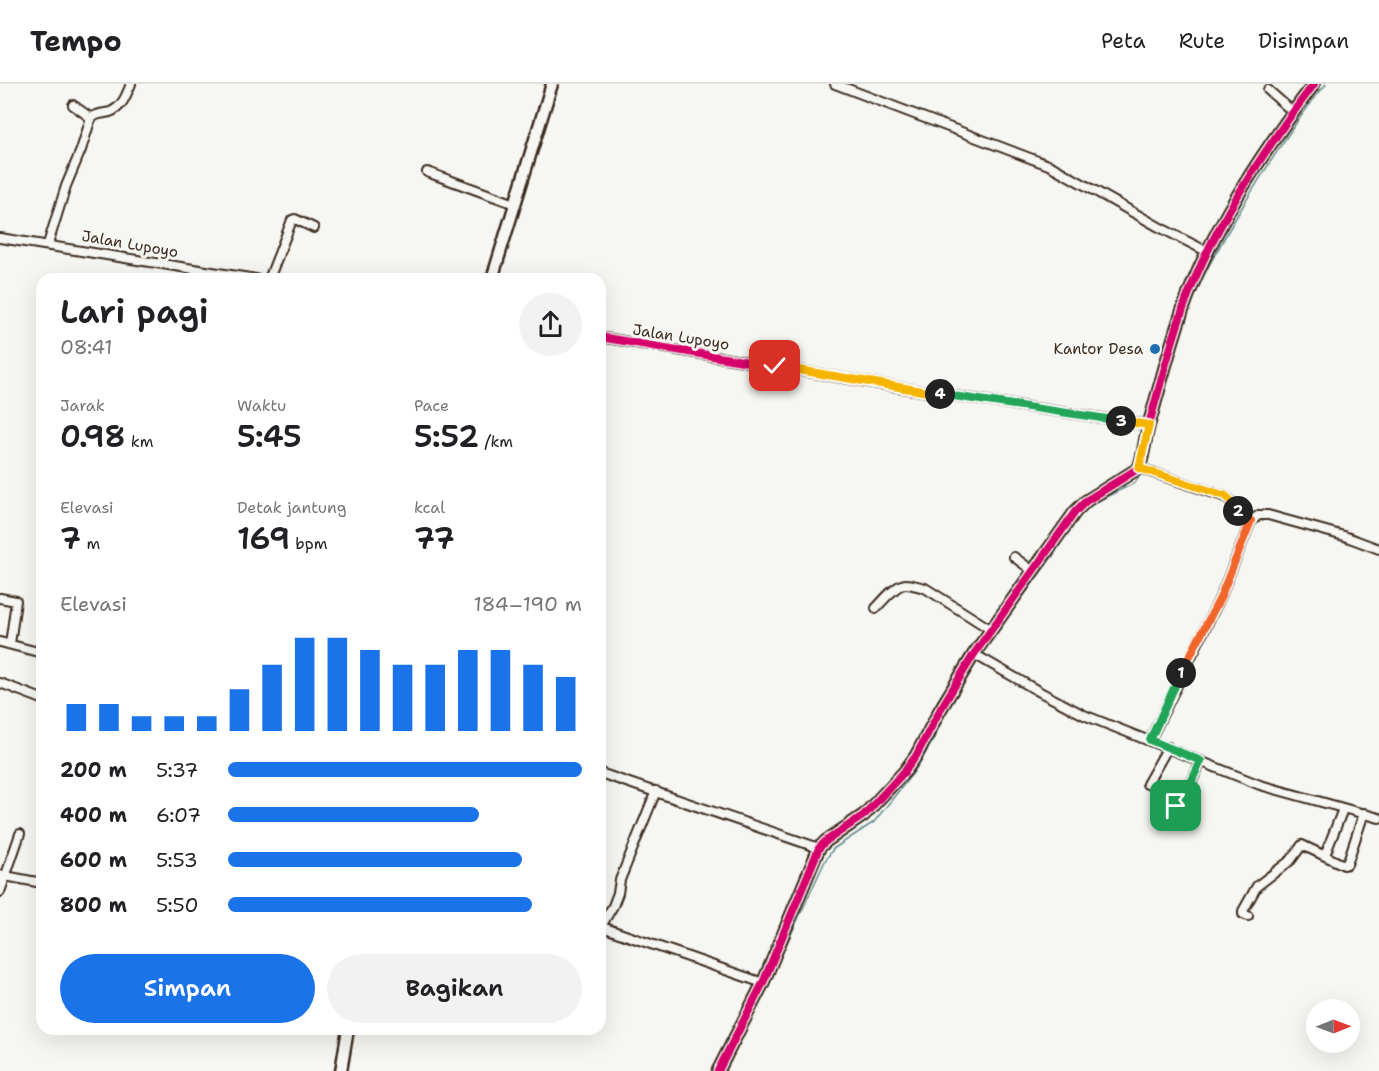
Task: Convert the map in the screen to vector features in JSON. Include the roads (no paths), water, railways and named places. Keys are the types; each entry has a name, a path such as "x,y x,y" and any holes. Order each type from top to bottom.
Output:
{"street":[{"path":"48,244 91,118 119,107 131,84"},
{"path":"494,273 552,84"},
{"path":"835,84 1051,166 1208,252"},
{"path":"718,1071 763,983 819,848 864,815 905,771 916,756 940,710 977,656 987,628 1079,507 1139,468 1183,310 1208,252 1250,176 1314,84"},
{"path":"1268,90 1293,112"},
{"path":"73,105 91,118"},
{"path":"427,172 515,204"},
{"path":"271,273 292,220 314,228"},
{"name":"Jalan Lupoyo","path":"0,238 220,273"},
{"name":"Jalan Lupoyo","path":"606,338 1148,430"},
{"path":"1139,468 1226,496 1242,516 1251,521"},
{"path":"1150,740 1220,598 1251,521 1259,515 1268,515 1344,536 1379,549"},
{"path":"1014,557 1030,569"},
{"path":"876,608 899,586 908,584 916,588 925,588 987,628"},
{"path":"0,598 15,601 10,644"},
{"path":"0,642 36,651"},
{"path":"977,656 1077,712 1260,785 1379,818"},
{"path":"0,683 36,697"},
{"path":"1147,784 1168,747"},
{"path":"1157,794 1160,798 1180,806 1201,761"},
{"path":"606,775 819,848"},
{"path":"606,918 618,893 620,880 656,791"},
{"path":"1325,855 1343,809"},
{"path":"1248,916 1243,914 1243,911 1257,886 1291,860 1302,845 1344,865 1347,864 1364,813"},
{"path":"0,892 3,875 20,834"},
{"path":"3,875 36,882"},
{"path":"606,930 763,983"},
{"path":"341,1071 347,1035"}],"waterway":[{"path":"1193,297 1247,199 1294,126 1326,84"},
{"path":"1149,449 1176,347"},
{"path":"1089,505 1135,483 1141,474"},
{"path":"980,655 1055,553 1069,529"},
{"path":"775,969 825,861 833,849 874,822 913,773 933,741 947,709 978,659"},
{"path":"725,1071 752,1016"}],"place":[{"name":"Kantor Desa","path":"1155,349"}]}
